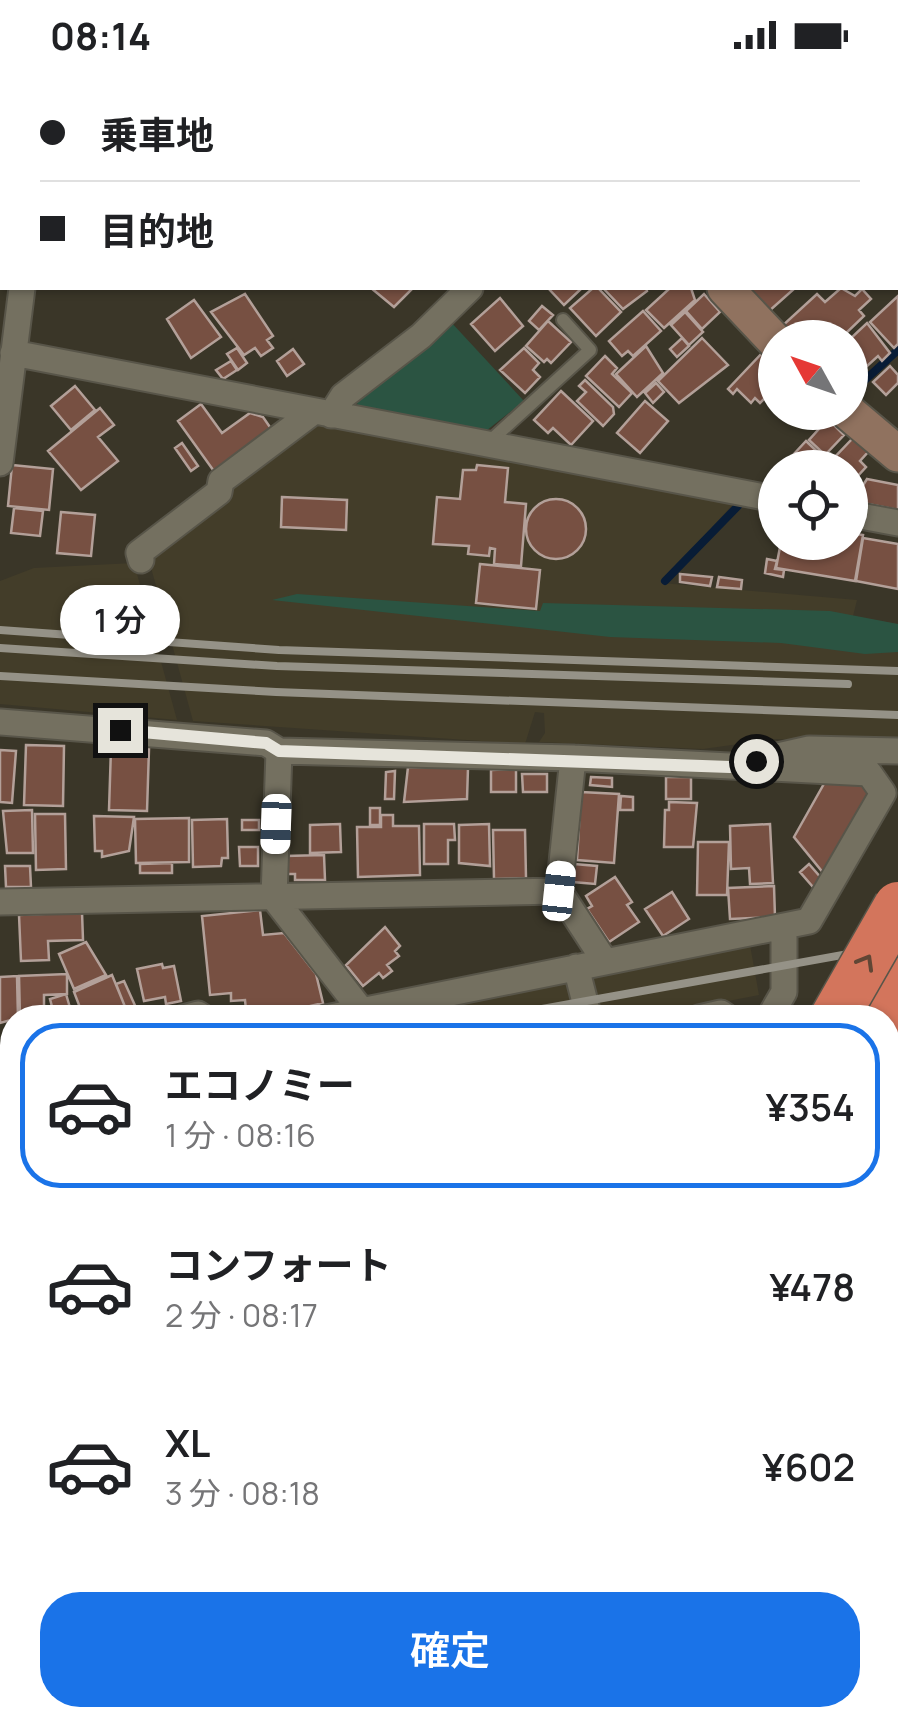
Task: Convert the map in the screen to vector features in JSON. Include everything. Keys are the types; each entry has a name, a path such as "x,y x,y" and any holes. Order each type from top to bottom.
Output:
{"highway":[{"path":"841,1005 898,906"}],"main road":[{"path":"730,290 758,322"},
{"path":"868,429 898,454"}],"street":[{"path":"0,463 22,290"},
{"path":"141,560 139,553 219,492 222,482 322,414 422,336 468,290"},
{"path":"13,353 758,496"},
{"path":"868,517 898,523"},
{"path":"0,722 266,743 279,751 574,758 869,773 884,792 809,921 784,930 604,960 432,1005"},
{"path":"730,767 809,750 898,751"},
{"path":"279,751 274,898 357,1005"},
{"path":"574,758 559,891 604,960"},
{"path":"0,902 559,891"},
{"path":"776,1005 784,992 784,930"},
{"path":"576,967 586,1005"}],"lane":[{"path":"486,444 590,350 563,320"}],"shaded area":[{"path":"309,423 733,504 662,583 857,600 853,616 898,624 898,742 775,739 703,749 539,742 545,733 544,713 535,712 525,744 193,721 147,553 233,491 227,482"},
{"path":"134,563 177,720 0,704 0,581 34,568"},
{"path":"750,945 759,995 708,1005 595,1005 589,982 592,974"},
{"path":"563,982 573,986 575,1005 433,1005"}],"green space":[{"path":"450,321 524,401 486,431 358,407 356,398"},
{"path":"297,594 540,611 543,603 830,611 898,624 898,652 865,654 781,643 610,637 272,600"}],"building":[{"path":"373,290 411,290 394,307"},
{"path":"550,290 580,290 564,305"},
{"path":"591,290 600,290 621,312 596,336 570,308"},
{"path":"605,290 647,290 647,291 623,309"},
{"path":"668,290 692,290 695,300 664,328 646,310"},
{"path":"747,290 793,290 768,312"},
{"path":"839,290 855,296 863,290 871,299 859,310 864,316 860,320 789,320 817,294 825,302"},
{"path":"245,294 273,336 267,340 273,348 261,356 255,348 244,355 211,312"},
{"path":"704,294 720,312 702,329 686,311"},
{"path":"898,296 898,344 894,348 870,322"},
{"path":"500,298 523,326 495,351 471,324"},
{"path":"194,300 221,337 191,358 167,319"},
{"path":"542,306 553,315 539,330 529,321"},
{"path":"643,311 661,331 633,356 628,351 622,356 609,341"},
{"path":"685,312 703,332 689,345 671,325"},
{"path":"548,321 571,342 551,363 547,359 544,362 526,346"},
{"path":"868,324 890,353 882,361 878,356 868,365"},
{"path":"682,338 689,346 677,357 670,349"},
{"path":"702,338 728,365 679,403 658,381"},
{"path":"646,346 663,373 637,397 616,374"},
{"path":"237,348 247,363 238,370 227,354"},
{"path":"524,348 539,363 533,370 540,377 525,393 500,370"},
{"path":"293,349 304,364 287,376 277,361"},
{"path":"605,356 617,368 612,374 632,393 619,407 586,376"},
{"path":"758,357 758,401 755,398 751,403 737,389 733,394 728,389"},
{"path":"231,361 237,370 223,379 216,370"},
{"path":"890,366 898,375 898,383 886,395 873,382"},
{"path":"585,380 613,407 614,414 603,426 577,401 586,392 579,386"},
{"path":"656,383 664,392 653,403 645,393"},
{"path":"75,386 95,410 71,430 51,406"},
{"path":"561,391 593,421 571,445 553,428 548,433 534,420"},
{"path":"645,401 668,421 640,453 617,433"},
{"path":"201,404 222,433 250,413 263,417 274,433 216,474 178,421"},
{"path":"100,408 114,425 98,437 118,461 81,490 48,451"},
{"path":"818,430 839,430 844,435 830,450 820,450 809,440"},
{"path":"853,438 866,450 842,450"},
{"path":"806,441 815,450 798,450"},
{"path":"182,443 198,466 191,471 175,448"},
{"path":"12,465 53,469 49,510 8,506"},
{"path":"477,465 508,468 505,502 526,504 521,566 494,564 495,549 490,548 489,556 468,554 469,546 433,544 437,497 460,499 463,470 476,470"},
{"path":"868,479 898,485 898,510 868,504"},
{"path":"282,497 347,500 346,530 281,527"},
{"path":"556,499 577,508 586,529 577,550 556,559 535,550 526,529 535,508"},
{"path":"14,508 43,511 40,536 11,533"},
{"path":"61,512 95,515 91,556 57,553"},
{"path":"868,539 898,544 898,589 856,581 859,560 868,560"},
{"path":"767,560 777,561 775,569 784,570 783,577 765,573"},
{"path":"778,560 859,560 855,581 776,568"},
{"path":"480,564 540,570 536,609 476,603"},
{"path":"680,574 712,577 710,586 680,582"},
{"path":"719,577 742,580 741,589 717,587"},
{"path":"26,745 64,746 63,806 24,805"},
{"path":"111,748 149,749 147,811 109,810"},
{"path":"0,750 16,751 12,803 0,802"},
{"path":"408,767 468,768 467,799 404,802"},
{"path":"516,769 516,792 491,792 491,770"},
{"path":"395,771 394,799 385,799 386,772"},
{"path":"522,774 547,774 547,792 523,792"},
{"path":"591,777 612,778 612,787 590,785"},
{"path":"666,777 691,777 691,799 666,799"},
{"path":"825,782 861,782 871,798 825,875 794,837"},
{"path":"581,792 619,794 614,863 577,860"},
{"path":"621,796 633,797 633,810 620,810"},
{"path":"669,802 697,803 693,847 664,847 665,810 669,810"},
{"path":"370,808 380,808 380,825 370,825"},
{"path":"32,810 33,853 7,853 3,811"},
{"path":"35,814 65,814 66,869 36,870"},
{"path":"381,815 393,815 393,826 419,826 420,875 358,877 357,827 381,827"},
{"path":"94,816 134,817 129,851 102,857 102,851 95,851"},
{"path":"189,818 189,862 136,863 135,819"},
{"path":"227,819 228,858 222,858 221,866 193,867 192,820"},
{"path":"242,820 259,820 259,830 242,830"},
{"path":"340,824 341,852 310,853 310,825"},
{"path":"424,824 454,824 455,840 448,840 448,864 424,864"},
{"path":"489,824 490,866 459,863 459,825"},
{"path":"770,824 773,883 750,884 749,868 731,869 730,826"},
{"path":"493,830 525,830 526,878 494,879"},
{"path":"698,842 729,842 727,895 697,895"},
{"path":"239,847 258,847 258,866 240,866"},
{"path":"324,855 325,880 295,880 295,874 286,874 285,856"},
{"path":"172,863 172,873 140,873 140,864"},
{"path":"574,864 597,866 595,884 573,882"},
{"path":"809,864 822,879 813,887 800,872"},
{"path":"5,866 30,866 31,887 6,887"},
{"path":"615,877 632,902 627,905 639,922 609,942 587,909 592,906 586,896"},
{"path":"774,886 775,917 730,919 728,888"},
{"path":"672,892 689,919 663,936 645,909"},
{"path":"260,910 263,935 284,933 316,974 323,1003 246,1005 245,1000 231,1001 231,993 210,995 202,916"},
{"path":"82,912 83,940 48,941 49,960 21,961 19,915"},
{"path":"385,927 400,946 395,951 399,956 387,965 392,971 383,978 379,973 363,986 346,965"},
{"path":"86,942 106,975 74,989 59,954"},
{"path":"162,964 163,968 174,966 181,1001 166,1004 165,997 144,1001 137,969"},
{"path":"67,974 67,994 44,995 44,1005 20,1005 19,976"},
{"path":"112,975 124,1005 79,1005 74,992"},
{"path":"17,976 18,1005 0,1005 0,977"},
{"path":"124,981 135,1005 124,1005 116,984"},
{"path":"66,994 69,1005 52,1005 50,999"}],"waterway":[{"path":"868,377 898,350"},
{"path":"665,581 738,506"}],"railway":[{"path":"0,630 279,650 898,671"},
{"path":"0,648 277,666 848,684"},
{"path":"0,676 276,692 898,715"},
{"path":"564,1005 898,945"}],"route":[{"path":"120,730 266,743 279,751 574,758 730,767 756,761"}]}
